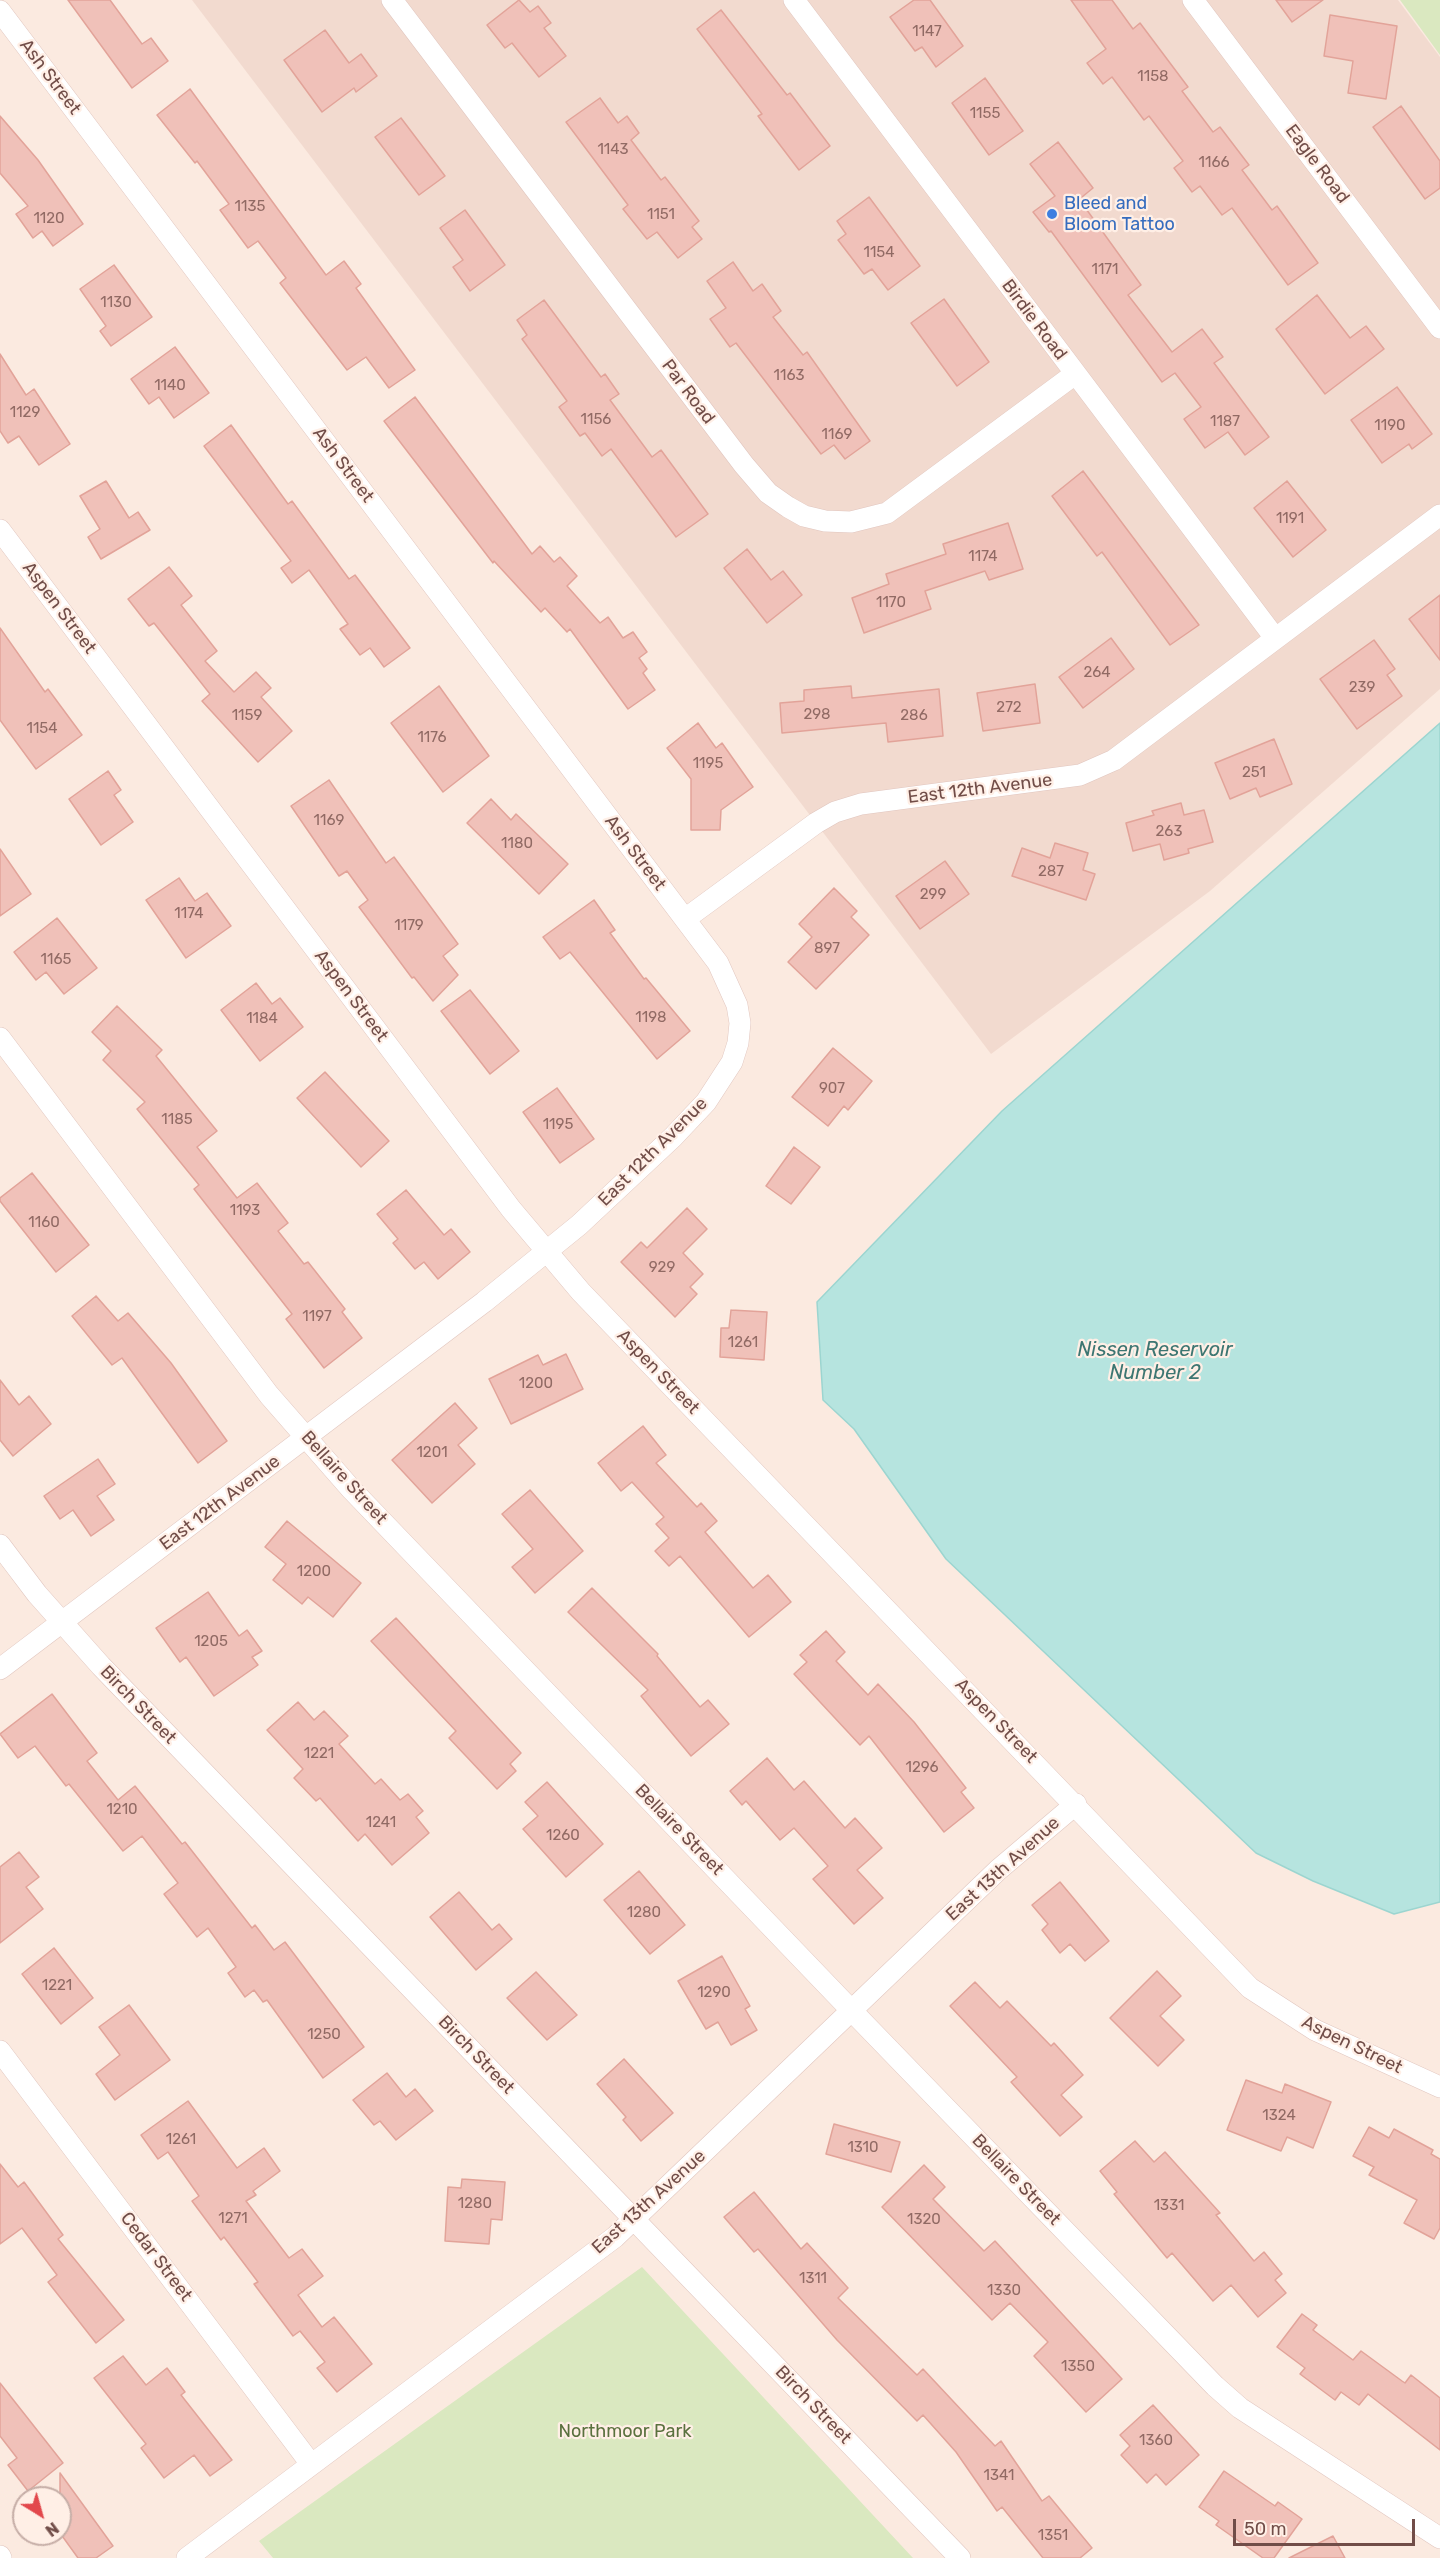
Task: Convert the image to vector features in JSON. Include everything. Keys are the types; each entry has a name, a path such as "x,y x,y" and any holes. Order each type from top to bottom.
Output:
{"street":[{"name":"Par Road","path":"392,0 744,465 768,493 804,516 825,521 851,522 887,513 1075,374"},
{"name":"Birdie Road","path":"794,0 1275,638"},
{"name":"Eagle Road","path":"1193,0 1440,328"},
{"name":"Ash Street","path":"0,11 685,919"},
{"name":"East 12th Avenue","path":"0,1669 307,1438 547,1251 579,1225 673,1137 706,1102 732,1062 738,1043 738,1005 718,963 685,919 816,823 835,812 861,804 1044,782 1080,775 1114,760 1440,515"},
{"name":"Aspen Street","path":"0,530 504,1200 581,1292 1076,1804 1250,1988 1315,2030 1440,2087"},
{"name":"Bellaire Street","path":"0,1038 269,1395 352,1490 852,2011 1215,2386 1240,2409 1440,2538"},
{"name":"Birch Street","path":"0,1545 100,1666 960,2558"},
{"name":"East 13th Avenue","path":"187,2558 615,2237 998,1870 1076,1804"},
{"name":"Cedar Street","path":"0,2051 311,2464"}],"shaded area":[{"path":"192,0 1398,0 1440,57 1440,689 1210,891 991,1054"}],"green space":[{"path":"1400,0 1440,0 1440,55"},
{"name":"Northmoor Park","path":"642,2267 913,2558 273,2558 259,2541"}],"water":[{"name":"Nissen Reservoir Number 2","path":"1440,723 1440,1902 1394,1914 1313,1881 1256,1853 946,1559 854,1429 823,1400 817,1302 1002,1111"}],"building":[{"path":"68,0 110,0 142,44 151,38 168,61 132,88"},
{"path":"519,0 530,12 538,6 551,23 544,28 566,56 539,77 512,43 505,48 487,25"},
{"path":"914,0 930,0 963,46 936,67 922,47 915,51 890,17"},
{"path":"1071,0 1112,0 1133,29 1140,23 1188,87 1182,91 1213,132 1220,127 1249,165 1242,170 1272,210 1277,206 1318,263 1288,285 1232,208 1222,215 1200,186 1192,192 1174,168 1183,161 1149,116 1144,120 1112,77 1103,84 1087,63 1106,49"},
{"path":"1276,0 1323,0 1292,22"},
{"path":"721,10 787,95 790,93 830,146 799,170 758,116 762,114 697,29"},
{"path":"1330,15 1397,26 1386,99 1348,93 1353,61 1324,56"},
{"path":"325,30 349,63 361,54 377,76 356,92 354,88 322,112 284,60"},
{"path":"985,78 1023,131 989,155 952,103"},
{"path":"190,89 326,275 344,261 361,284 356,288 415,370 389,388 366,357 347,370 280,283 286,278 258,241 248,248 220,210 229,204 197,161 195,163 157,115"},
{"path":"600,98 618,123 627,116 639,133 631,140 661,180 665,177 699,221 692,227 702,239 678,258 657,232 647,239 623,209 628,205 566,122"},
{"path":"1401,106 1440,161 1440,188 1425,199 1373,127"},
{"path":"0,116 38,160 83,224 53,246 42,231 33,238 16,214 28,206 0,173"},
{"path":"401,118 445,176 419,195 375,137"},
{"path":"1058,142 1093,188 1082,197 1087,204 1084,206 1141,285 1128,295 1172,352 1202,329 1223,357 1214,363 1269,437 1245,455 1228,432 1205,448 1184,419 1201,407 1175,373 1162,382 1051,231 1049,232 1033,212 1055,196 1030,164"},
{"path":"869,197 920,266 888,290 872,269 864,274 838,240 846,234 837,221"},
{"path":"465,210 505,265 470,291 453,267 463,260 440,228"},
{"path":"733,262 753,291 762,284 781,311 773,317 803,355 807,352 870,441 845,459 834,445 821,454 736,343 730,347 710,319 726,308 707,281"},
{"path":"114,265 152,317 111,346 100,331 106,326 80,289"},
{"path":"1317,295 1350,338 1366,326 1384,349 1325,394 1276,329"},
{"path":"944,299 989,362 957,386 911,323"},
{"path":"544,300 601,377 605,374 619,394 610,400 652,457 661,450 708,514 676,537 611,449 602,456 585,433 580,436 559,407 567,401 522,339 527,335 517,320"},
{"path":"175,347 209,393 174,418 159,397 149,404 131,379"},
{"path":"0,354 26,395 34,389 70,444 39,465 19,436 8,443 0,431"},
{"path":"1397,387 1432,434 1412,449 1409,444 1382,463 1351,420"},
{"path":"415,397 532,554 540,546 554,562 560,557 577,576 567,586 600,623 608,617 623,638 633,632 647,652 639,658 647,669 643,673 655,690 628,709 570,629 567,632 545,608 541,612 494,561 493,563 384,421"},
{"path":"231,425 288,504 292,501 349,579 355,575 410,648 384,667 370,648 360,655 340,629 348,624 309,570 292,583 281,568 291,561 204,446"},
{"path":"1083,471 1199,625 1170,645 1102,552 1097,556 1052,496"},
{"path":"106,481 129,518 138,512 150,530 101,559 88,537 100,529 80,496"},
{"path":"1287,481 1326,530 1293,557 1254,508"},
{"path":"1008,523 1023,569 989,580 985,571 925,591 931,609 864,633 852,598 889,584 886,574 946,554 943,544"},
{"path":"747,549 771,580 783,571 802,595 767,623 724,568"},
{"path":"169,567 192,596 181,605 217,651 205,661 234,692 256,672 271,688 261,697 292,731 258,762 202,701 210,694 154,623 149,626 128,599"},
{"path":"1440,595 1440,660 1409,619"},
{"path":"0,628 45,692 48,689 82,735 36,769 0,720"},
{"path":"1111,638 1134,669 1083,708 1059,677"},
{"path":"1374,640 1395,669 1387,675 1402,696 1357,729 1320,679"},
{"path":"1035,684 1040,723 983,731 977,693"},
{"path":"439,686 489,756 443,792 391,723"},
{"path":"851,686 852,698 939,689 943,736 888,742 886,723 782,733 780,703 804,701 804,690"},
{"path":"698,723 716,748 722,743 753,787 721,810 720,830 691,830 691,779 667,748"},
{"path":"1274,739 1292,784 1260,797 1256,788 1230,799 1215,763"},
{"path":"108,771 121,790 114,795 133,822 101,845 69,799"},
{"path":"329,780 386,863 394,857 458,944 443,956 458,975 433,1001 414,977 412,978 359,907 368,900 347,871 339,876 291,806"},
{"path":"491,799 511,820 516,814 568,864 539,894 467,823"},
{"path":"1181,803 1184,815 1204,810 1213,842 1188,849 1189,853 1164,860 1160,844 1133,851 1126,823 1154,815 1152,811"},
{"path":"1055,843 1088,853 1083,870 1095,874 1086,900 1012,876 1022,848 1050,858"},
{"path":"0,849 31,894 0,916"},
{"path":"945,861 969,894 920,929 896,896"},
{"path":"179,878 195,901 207,893 231,926 186,958 146,900"},
{"path":"834,888 857,911 851,917 869,935 816,989 788,962 812,937 799,924"},
{"path":"594,900 615,930 610,933 644,979 646,978 690,1031 657,1059 570,952 560,959 543,937"},
{"path":"57,918 97,968 64,994 46,972 36,980 14,952"},
{"path":"256,983 272,1004 280,998 303,1027 260,1061 221,1010"},
{"path":"470,990 519,1051 490,1074 441,1011"},
{"path":"117,1006 162,1050 156,1056 217,1131 197,1147 237,1198 257,1183 288,1223 278,1231 304,1264 308,1262 345,1309 342,1312 362,1338 324,1368 286,1319 292,1314 194,1189 199,1185 137,1109 145,1102 103,1060 111,1051 92,1032"},
{"path":"833,1048 872,1081 848,1110 844,1106 828,1126 792,1097"},
{"path":"325,1072 389,1141 361,1167 297,1098"},
{"path":"557,1088 594,1139 560,1163 523,1112"},
{"path":"794,1147 820,1167 791,1204 766,1186"},
{"path":"32,1173 89,1245 56,1272 0,1201 0,1198"},
{"path":"406,1190 444,1235 451,1229 470,1252 438,1279 424,1262 415,1269 393,1243 398,1239 377,1214"},
{"path":"687,1208 707,1229 683,1253 703,1274 690,1287 697,1294 675,1317 621,1262 641,1242 647,1248"},
{"path":"96,1296 118,1321 128,1313 171,1363 227,1441 198,1463 122,1358 112,1365 72,1316"},
{"path":"731,1310 767,1312 764,1360 720,1357 721,1328 729,1328"},
{"path":"566,1354 583,1389 511,1424 489,1379 538,1355 543,1365"},
{"path":"0,1380 19,1405 29,1396 51,1424 13,1456 0,1440"},
{"path":"455,1403 477,1428 458,1445 475,1464 432,1503 392,1460"},
{"path":"643,1426 666,1455 656,1463 697,1507 701,1503 717,1521 705,1532 753,1588 768,1575 791,1602 749,1637 680,1556 669,1566 655,1551 669,1538 656,1524 664,1517 632,1482 621,1491 598,1463"},
{"path":"98,1459 115,1484 97,1496 114,1520 91,1536 73,1510 60,1519 44,1496"},
{"path":"530,1490 583,1551 535,1593 512,1567 533,1549 502,1514"},
{"path":"287,1521 361,1583 333,1617 308,1597 302,1604 273,1580 286,1564 265,1547"},
{"path":"592,1588 658,1654 657,1656 700,1707 708,1700 729,1724 691,1756 641,1696 648,1690 568,1612"},
{"path":"208,1592 239,1636 247,1630 262,1651 252,1657 258,1665 214,1696 186,1657 180,1662 156,1628"},
{"path":"396,1618 521,1753 510,1764 516,1771 497,1789 449,1738 456,1731 371,1641"},
{"path":"826,1631 845,1652 836,1661 868,1695 878,1684 914,1722 966,1788 961,1792 974,1808 944,1832 869,1736 860,1745 794,1674 807,1662 800,1655"},
{"path":"52,1694 97,1753 87,1761 118,1800 135,1786 182,1844 185,1842 252,1928 255,1925 274,1950 285,1942 364,2047 323,2078 267,2000 263,2002 254,1990 245,1997 228,1973 236,1967 208,1928 197,1937 164,1894 178,1883 142,1836 123,1851 69,1784 66,1786 35,1746 18,1758 0,1734"},
{"path":"298,1702 314,1720 324,1711 348,1736 339,1744 375,1784 381,1779 400,1800 408,1794 423,1811 416,1817 429,1833 392,1865 365,1834 358,1841 320,1798 316,1801 294,1778 303,1769 267,1730"},
{"path":"767,1758 794,1790 804,1781 845,1828 855,1818 882,1848 857,1870 883,1898 854,1924 813,1879 828,1866 794,1828 780,1840 746,1801 742,1805 730,1791"},
{"path":"547,1782 603,1844 566,1877 523,1829 538,1816 525,1802"},
{"path":"19,1852 39,1877 26,1887 43,1909 0,1943 0,1867"},
{"path":"639,1871 685,1925 650,1954 604,1900"},
{"path":"1060,1882 1109,1941 1085,1961 1070,1944 1060,1953 1042,1930 1048,1924 1032,1905"},
{"path":"459,1892 492,1930 499,1924 512,1939 476,1970 430,1917"},
{"path":"54,1948 93,1998 61,2024 22,1974"},
{"path":"722,1956 750,2006 745,2009 757,2030 731,2045 718,2022 706,2029 678,1981"},
{"path":"1157,1971 1181,1996 1160,2016 1184,2040 1158,2066 1110,2018"},
{"path":"536,1972 577,2015 547,2040 507,1998"},
{"path":"975,1982 1000,2008 1007,2001 1051,2046 1054,2043 1083,2075 1061,2095 1082,2117 1060,2136 1011,2082 1017,2077 950,2006"},
{"path":"129,2005 170,2060 115,2100 96,2074 120,2055 99,2027"},
{"path":"624,2059 673,2113 641,2141 623,2120 626,2117 597,2084"},
{"path":"387,2073 406,2097 415,2089 433,2111 396,2140 380,2121 374,2125 353,2100"},
{"path":"1246,2080 1282,2093 1285,2084 1331,2102 1313,2148 1287,2137 1281,2151 1227,2130"},
{"path":"188,2101 237,2168 264,2148 280,2171 253,2191 256,2195 246,2201 289,2258 302,2249 323,2276 298,2295 322,2327 334,2317 372,2364 337,2392 317,2368 325,2362 300,2331 293,2336 254,2284 258,2282 224,2237 221,2240 192,2201 199,2196 168,2152 158,2159 141,2135"},
{"path":"834,2124 900,2142 891,2172 826,2154"},
{"path":"1369,2127 1389,2138 1394,2129 1433,2150 1431,2154 1440,2159 1440,2228 1434,2239 1404,2223 1417,2200 1369,2175 1374,2167 1353,2156"},
{"path":"1135,2141 1154,2162 1165,2152 1220,2213 1216,2215 1254,2261 1264,2252 1282,2274 1275,2280 1286,2293 1258,2317 1231,2285 1213,2301 1172,2253 1167,2258 1114,2194 1117,2192 1100,2171"},
{"path":"0,2164 18,2187 24,2182 63,2235 58,2239 124,2320 96,2343 48,2282 57,2275 22,2228 0,2244"},
{"path":"924,2165 945,2187 933,2199 984,2251 995,2241 1122,2379 1086,2412 1034,2356 1048,2342 1010,2303 992,2320 882,2207"},
{"path":"462,2179 505,2182 502,2220 491,2219 489,2244 445,2241 448,2187 461,2188"},
{"path":"754,2192 801,2249 807,2243 848,2288 838,2298 917,2375 923,2369 995,2446 1001,2441 1042,2501 1049,2496 1092,2548 1080,2558 1043,2558 1002,2507 997,2511 956,2452 923,2415 917,2421 837,2340 758,2249 754,2252 724,2217"},
{"path":"1302,2314 1317,2325 1313,2330 1353,2360 1361,2351 1405,2383 1411,2375 1440,2398 1440,2450 1368,2394 1359,2405 1341,2392 1335,2400 1300,2374 1305,2368 1277,2347"},
{"path":"123,2356 146,2385 167,2368 185,2392 181,2395 232,2460 210,2476 194,2455 164,2478 141,2448 146,2444 94,2378"},
{"path":"0,2383 63,2463 34,2486 24,2486 8,2465 17,2458 0,2436"},
{"path":"1153,2405 1199,2455 1166,2485 1156,2474 1147,2483 1121,2455 1130,2446 1120,2435"},
{"path":"1224,2471 1275,2506 1278,2502 1302,2519 1274,2558 1263,2558 1216,2525 1219,2521 1199,2507"},
{"path":"60,2473 69,2486 60,2486"},
{"path":"72,2490 113,2546 96,2558 78,2558 69,2546 72,2546"},
{"path":"1333,2536 1345,2558 1289,2558"}],"place":[{"name":"Bleed and Bloom Tattoo","path":"1052,214"}]}
